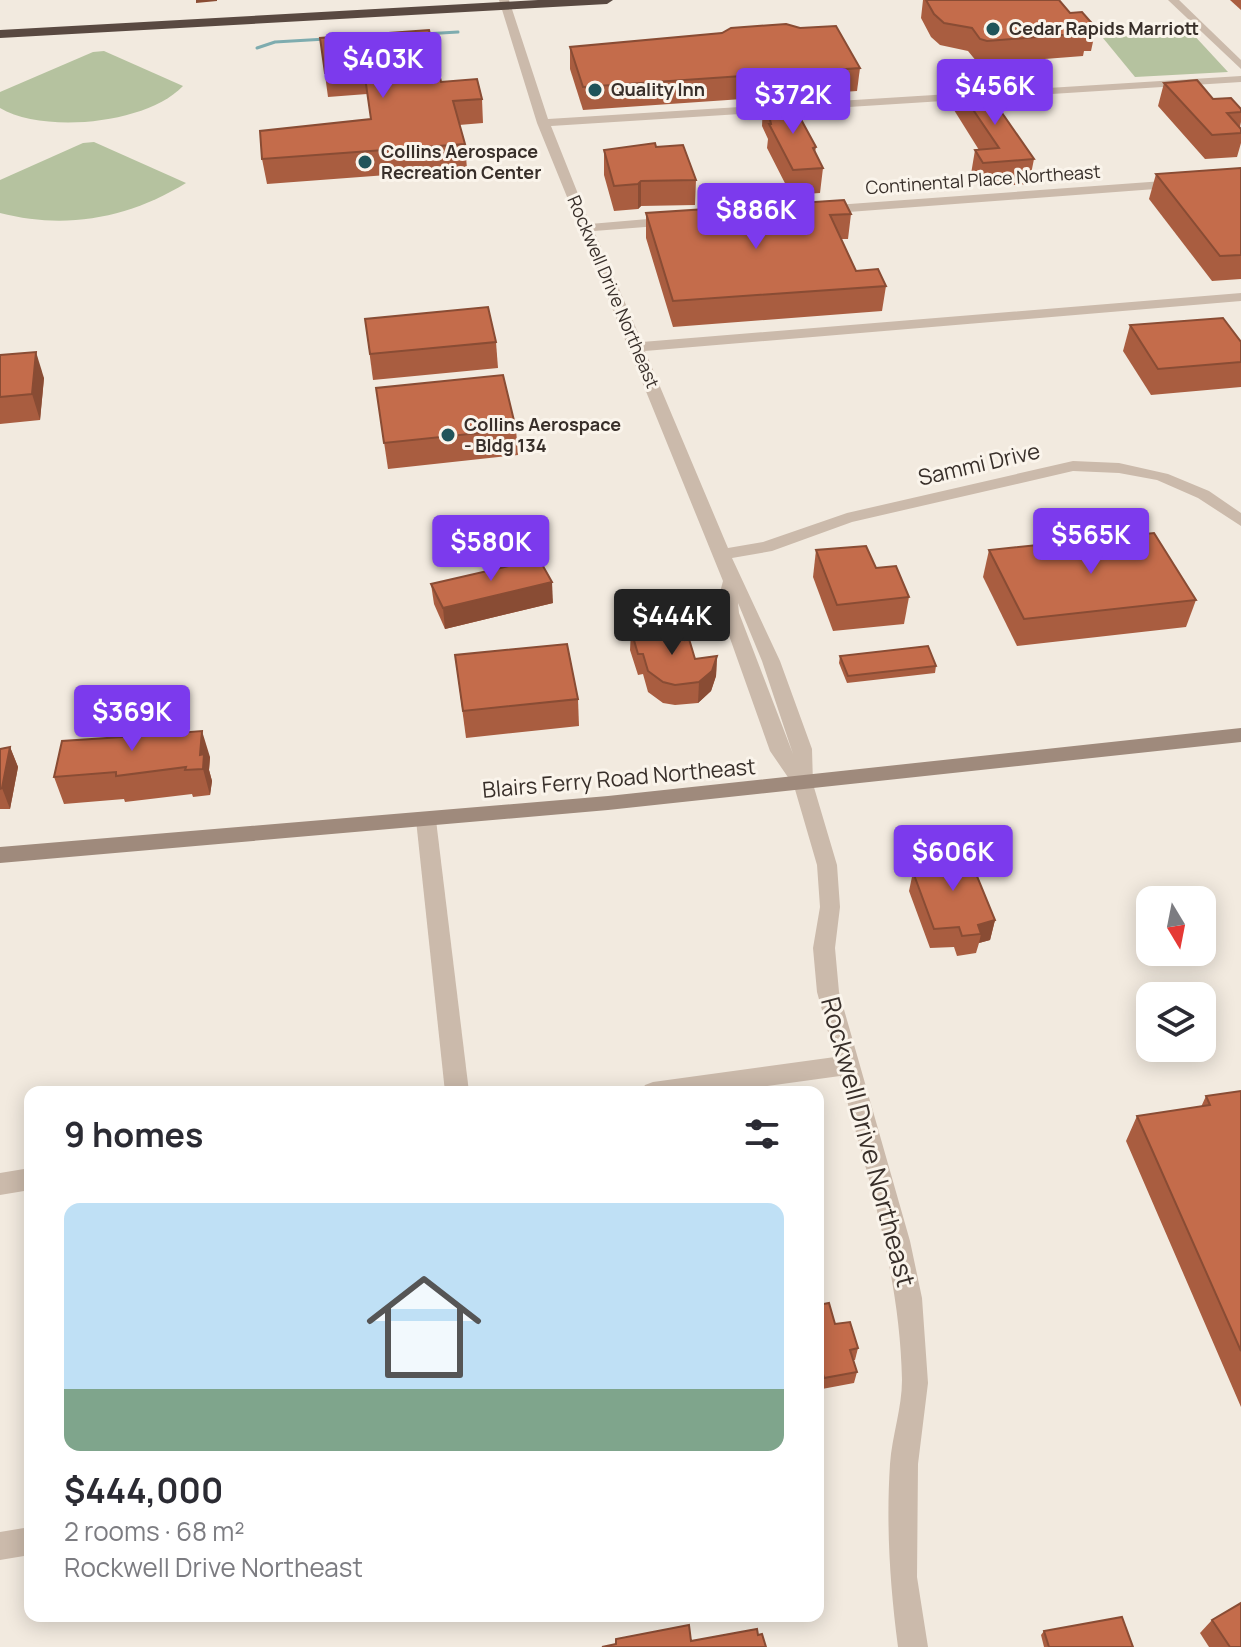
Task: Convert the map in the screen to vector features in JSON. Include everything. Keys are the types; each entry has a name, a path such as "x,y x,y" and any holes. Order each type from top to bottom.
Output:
{"highway":[{"path":"0,26 479,0"},
{"path":"0,34 504,3 607,0"}],"main road":[{"name":"Blairs Ferry Road Northeast","path":"0,855 426,820 803,784 1241,735"}],"street":[{"path":"1173,0 1241,66"},
{"name":"Rockwell Drive Northeast","path":"504,3 543,123 732,581 728,596 730,613 780,751 803,784 827,865 830,907 824,948 828,992 898,1241 909,1298 915,1383 904,1464 903,1577 913,1647"},
{"path":"543,123 1241,79"},
{"name":"Continental Place Northeast","path":"806,211 1188,183"},
{"path":"585,228 693,220"},
{"path":"636,347 1241,297"},
{"name":"Sammi Drive","path":"721,554 766,547 847,518 1073,466 1107,466 1172,479 1202,492 1241,521"},
{"path":"426,820 456,1086"},
{"path":"696,1086 848,1065"},
{"path":"0,1184 24,1180"},
{"path":"0,1546 24,1542"}],"green space":[{"path":"1191,32 1228,72 1135,77 1103,38"},
{"path":"104,51 183,86 167,99 145,109 94,121 42,121 0,108 0,92 93,52"},
{"path":"94,142 186,183 142,205 96,218 49,220 0,213 0,180 83,143"}],"building":[{"path":"926,0 1059,0 1070,13 1082,12 1096,28 1084,29 1088,33 987,41 980,39 972,28 944,23"},
{"path":"786,24 800,28 836,26 860,68 583,87 570,47 722,33 731,28"},
{"path":"429,30 441,82 477,79 482,99 453,101 465,144 262,159 260,131 371,119 364,70 325,73 320,38"},
{"path":"1197,80 1213,99 1231,98 1241,109 1241,112 1227,113 1241,133 1212,135 1164,83"},
{"path":"982,84 1034,159 983,163 975,150 999,148 957,86"},
{"path":"791,101 816,147 813,148 823,168 793,170 769,124 769,115 763,103"},
{"path":"655,143 656,147 683,145 696,180 641,181 638,184 614,186 604,150"},
{"path":"1241,168 1241,255 1220,256 1156,174"},
{"path":"844,200 851,214 830,215 856,271 878,269 886,286 673,301 646,213"},
{"path":"488,307 496,342 370,354 365,319"},
{"path":"1223,318 1241,342 1241,362 1158,369 1130,325"},
{"path":"36,352 32,394 0,397 0,355"},
{"path":"503,375 516,429 384,443 376,388"},
{"path":"1154,533 1196,600 1024,619 989,550"},
{"path":"866,546 876,568 896,566 909,597 837,605 816,550"},
{"path":"539,559 552,582 443,608 431,584"},
{"path":"645,628 647,633 681,629 685,640 689,639 695,659 717,656 712,671 699,682 675,685 663,682 648,671 643,654 638,654 631,630"},
{"path":"567,644 578,699 463,711 455,655"},
{"path":"928,646 936,666 848,676 840,656"},
{"path":"166,721 164,734 202,731 200,755 204,754 203,769 185,770 186,767 116,776 116,772 54,777 62,741 137,736 139,722"},
{"path":"10,747 2,788 0,789 0,749"},
{"path":"946,841 955,863 972,864 995,920 978,925 981,934 962,936 959,927 934,929 913,872 933,867 924,844"},
{"path":"1241,1091 1241,1351 1137,1116 1210,1105 1206,1096"},
{"path":"829,1303 835,1324 850,1322 858,1348 850,1350 857,1372 824,1378 824,1304"},
{"path":"1241,1603 1241,1647 1230,1647 1212,1620"},
{"path":"1122,1617 1133,1647 1049,1647 1044,1631"},
{"path":"689,1625 691,1641 757,1629 766,1647 602,1647 616,1644 616,1639"}],"waterway":[{"path":"424,34 458,32"},
{"path":"257,48 275,42 326,39"}],"place":[{"name":"Cedar Rapids Marriott","path":"993,29"},
{"name":"Quality Inn","path":"595,90"},
{"name":"Collins Aerospace Recreation Center","path":"365,162"},
{"name":"Collins Aerospace - Bldg 134","path":"448,435"}]}
